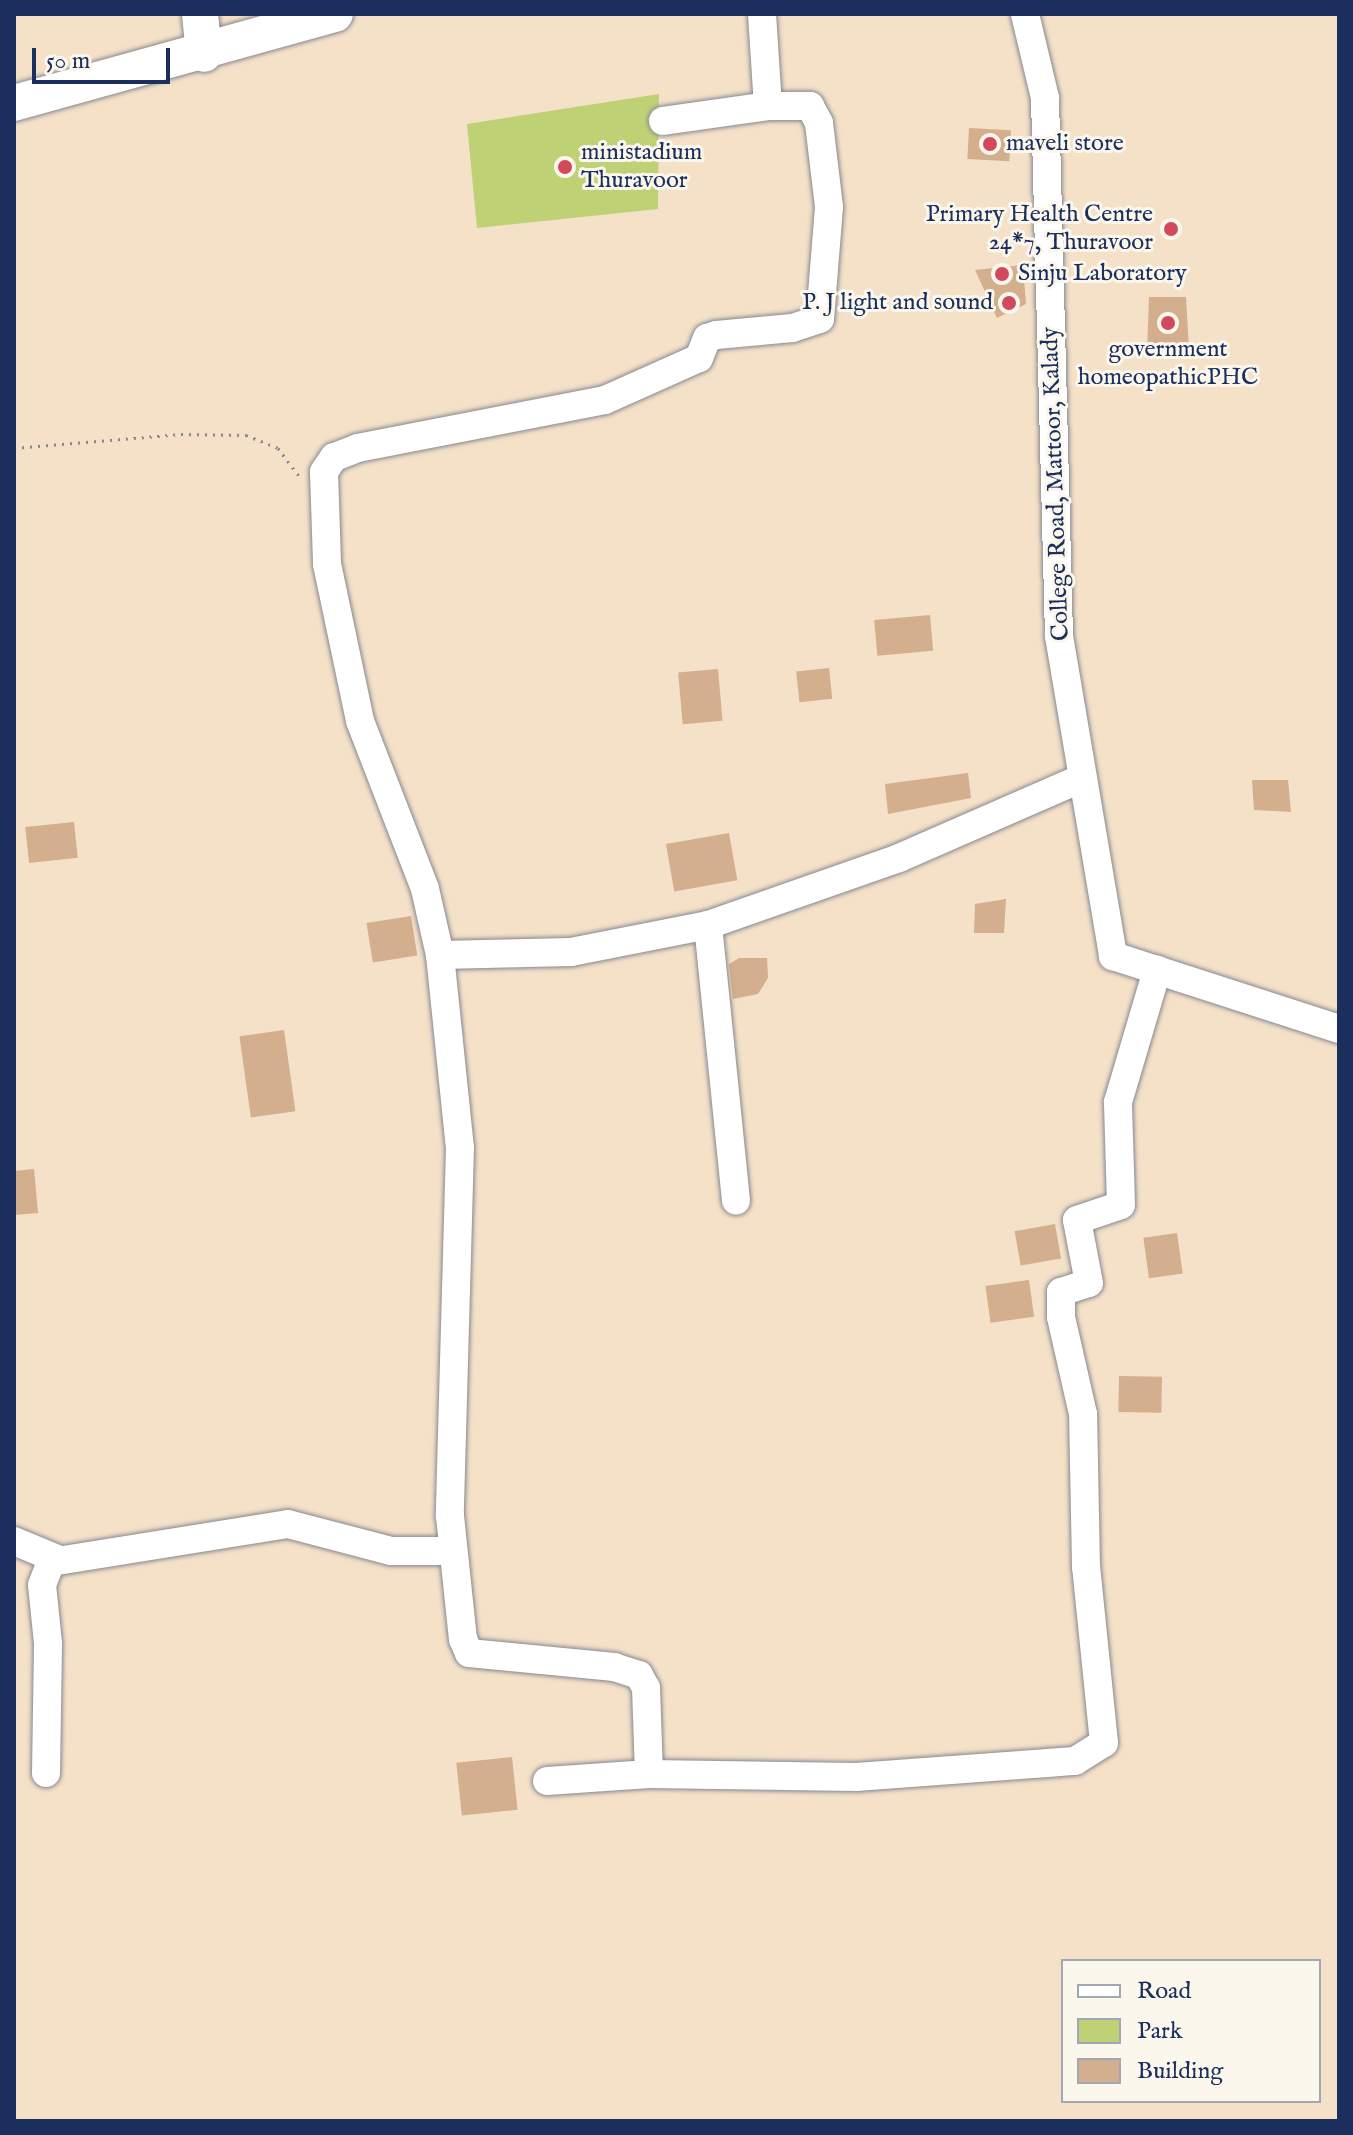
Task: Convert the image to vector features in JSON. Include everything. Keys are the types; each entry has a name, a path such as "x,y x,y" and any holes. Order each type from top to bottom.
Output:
{"main road":[{"path":"200,14 204,54"},
{"path":"14,103 204,54 335,14"}],"street":[{"path":"762,14 768,106"},
{"name":"College Road, Mattoor, Kalady","path":"1025,14 1045,98 1059,636 1113,956 1339,1029"},
{"path":"649,1774 646,1688 639,1675 614,1667 469,1653 453,1551 452,1334 460,1147 440,955 430,904 372,765 354,696 327,564 326,465 334,457 401,438 605,400 699,358 707,338 792,328 820,319 829,207 819,123 810,106 768,106 663,121"},
{"path":"440,955 571,952 708,925 899,858 1082,778"},
{"path":"708,925 736,1201"},
{"path":"547,1781 649,1774 856,1777 1075,1761 1104,1743 1086,1567 1083,1414 1061,1317 1061,1292 1089,1283 1077,1220 1121,1205 1118,1102 1157,970"},
{"path":"46,1773 48,1643 42,1585 47,1566 57,1559 288,1524 391,1551 453,1551"},
{"path":"14,1541 57,1559"}],"path":[{"path":"14,448 181,434 246,435 278,448 302,478 315,485"}],"green space":[{"name":"ministadium Thuravoor","path":"659,94 658,209 477,228 467,124"}],"building":[{"name":"maveli store","path":"969,128 1011,130 1009,161 967,159"},
{"path":"1032,264 1033,276 1024,278 1026,304 997,318 975,270"},
{"name":"government homeopathicPHC","path":"1149,297 1186,297 1189,349 1147,352"},
{"path":"930,615 933,651 877,656 874,620"},
{"path":"829,668 832,699 799,702 796,671"},
{"path":"718,669 723,721 683,724 678,672"},
{"path":"968,773 971,798 888,814 885,784"},
{"path":"1252,780 1288,780 1291,812 1254,810"},
{"path":"74,822 78,858 29,863 25,827"},
{"path":"729,833 737,880 674,891 666,844"},
{"path":"1006,899 1004,933 974,933 975,904"},
{"path":"411,916 417,956 373,963 367,923"},
{"path":"739,958 767,958 768,978 758,994 733,999 729,964"},
{"path":"284,1030 295,1111 251,1117 239,1036"},
{"path":"34,1169 38,1213 14,1215 14,1171"},
{"path":"1055,1224 1061,1258 1021,1266 1015,1231"},
{"path":"1177,1233 1183,1274 1149,1278 1143,1238"},
{"path":"1029,1280 1034,1317 991,1323 985,1286"},
{"path":"1119,1376 1162,1377 1161,1413 1118,1412"},
{"path":"512,1757 518,1810 462,1816 456,1763"}],"place":[{"name":"maveli store","path":"990,144"},
{"name":"ministadium Thuravoor","path":"565,167"},
{"name":"Primary Health Centre 24*7, Thuravoor","path":"1171,229"},
{"name":"Sinju Laboratory","path":"1002,274"},
{"name":"P. J light and sound","path":"1009,303"},
{"name":"government homeopathicPHC","path":"1168,323"}]}
